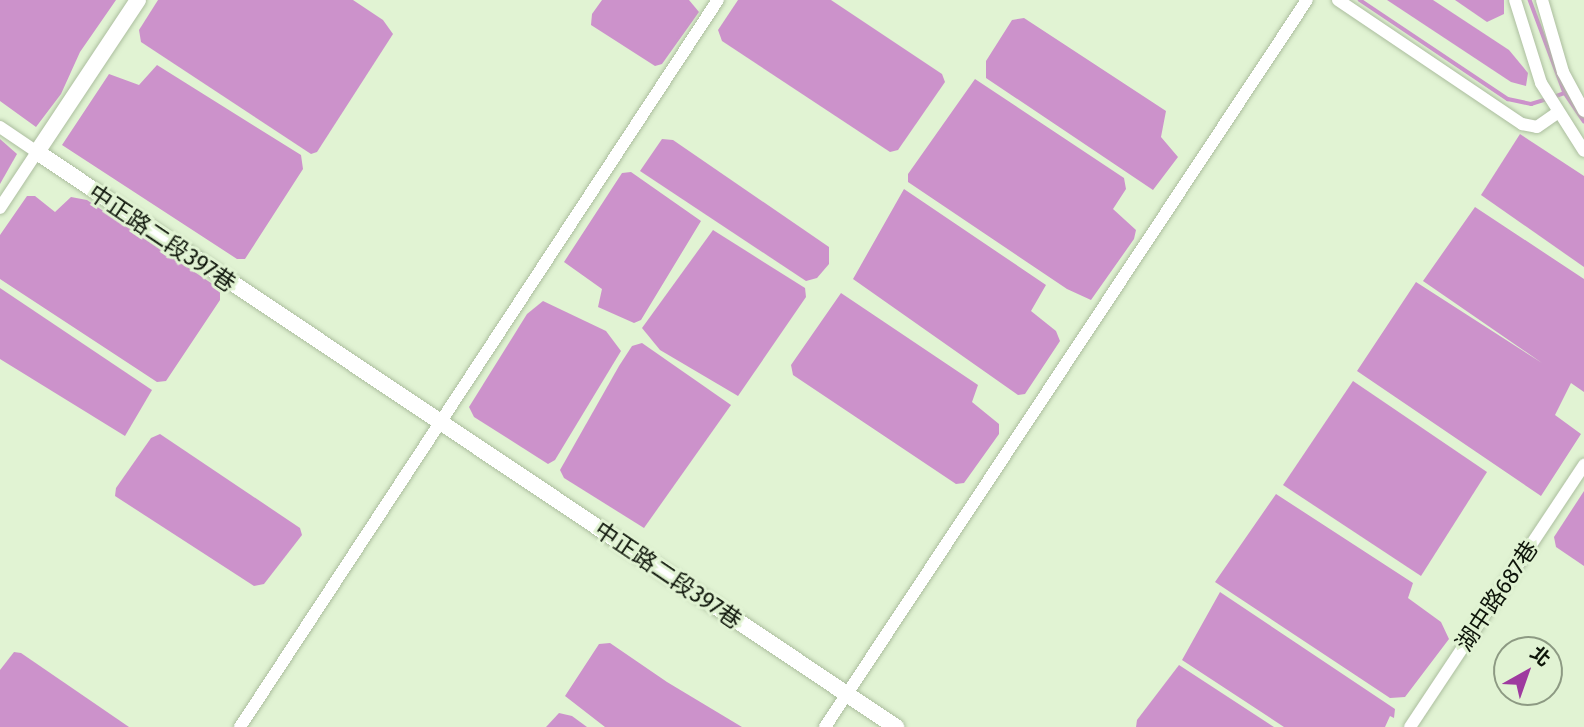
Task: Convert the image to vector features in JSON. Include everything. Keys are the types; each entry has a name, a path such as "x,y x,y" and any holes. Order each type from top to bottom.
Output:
{"street":[{"path":"0,208 138,0"},
{"path":"240,727 718,0"},
{"path":"825,727 1307,0"},
{"path":"1338,0 1522,124 1537,127 1557,113"},
{"path":"1515,0 1541,83 1557,113 1584,151"},
{"path":"1542,0 1563,72 1584,111"},
{"path":"0,127 37,152"},
{"name":"中正路二段397巷","path":"37,152 897,727"},
{"name":"湖中路687巷","path":"1410,727 1584,466"}],"shaded area":[{"path":"0,0 116,0 80,52 61,94 36,127 0,101"},
{"path":"158,0 353,0 383,20 393,34 317,152 311,154 141,42 139,30"},
{"path":"602,0 689,0 699,12 662,64 655,66 591,25 592,14"},
{"path":"738,0 831,0 942,74 945,82 898,150 890,152 722,41 718,30"},
{"path":"1387,0 1433,0 1509,50 1528,73 1526,86 1511,82"},
{"path":"1455,0 1504,0 1504,14 1487,22"},
{"path":"1024,18 1166,111 1161,137 1178,157 1153,190 986,78 986,61 1012,20"},
{"path":"157,65 301,155 303,169 245,259 237,259 62,145 109,74 139,85"},
{"path":"975,79 1124,178 1126,189 1113,209 1136,230 1134,239 1091,300 1067,289 908,182 908,174"},
{"path":"1520,134 1584,176 1584,267 1481,195"},
{"path":"0,139 17,154 0,184"},
{"path":"662,139 673,140 829,247 829,264 817,278 806,281 640,171"},
{"path":"631,172 701,221 641,320 634,323 598,307 602,289 564,262 622,173"},
{"path":"904,189 1046,285 1031,311 1056,331 1060,341 1025,394 1018,395 853,279"},
{"path":"27,196 35,196 55,212 71,197 87,200 220,289 220,300 166,381 157,382 0,279 0,235"},
{"path":"1475,207 1584,279 1584,392 1571,383 1555,415 1581,434 1541,496 1357,371 1416,282 1542,363 1423,281"},
{"path":"713,230 805,288 806,297 738,396 660,350 642,328"},
{"path":"0,288 152,390 125,436 0,359"},
{"path":"841,293 978,385 972,402 999,424 999,434 964,483 956,484 793,375 791,365"},
{"path":"543,301 606,331 621,351 555,460 548,464 474,417 469,407 527,314"},
{"path":"642,343 731,405 644,528 564,478 560,470 619,366 632,346"},
{"path":"1353,381 1487,472 1421,576 1283,485"},
{"path":"160,434 300,528 302,535 264,584 254,586 115,496 116,488 151,438"},
{"path":"1584,491 1584,566 1556,547 1554,537"},
{"path":"1276,494 1413,583 1408,598 1441,622 1449,639 1405,697 1390,698 1215,582"},
{"path":"1220,592 1395,709 1394,718 1390,716 1385,727 1284,727 1182,660"},
{"path":"610,643 667,682 742,727 605,727 565,696 599,644"},
{"path":"14,652 21,653 129,727 0,727 0,670"},
{"path":"1179,665 1274,727 1136,727 1137,720"},
{"path":"559,713 572,716 587,727 546,727"}],"waterway":[{"path":"1360,0 1508,99 1531,104 1547,99"},
{"path":"1530,0 1565,93 1584,121"},
{"path":"1554,97 1565,93"}]}
